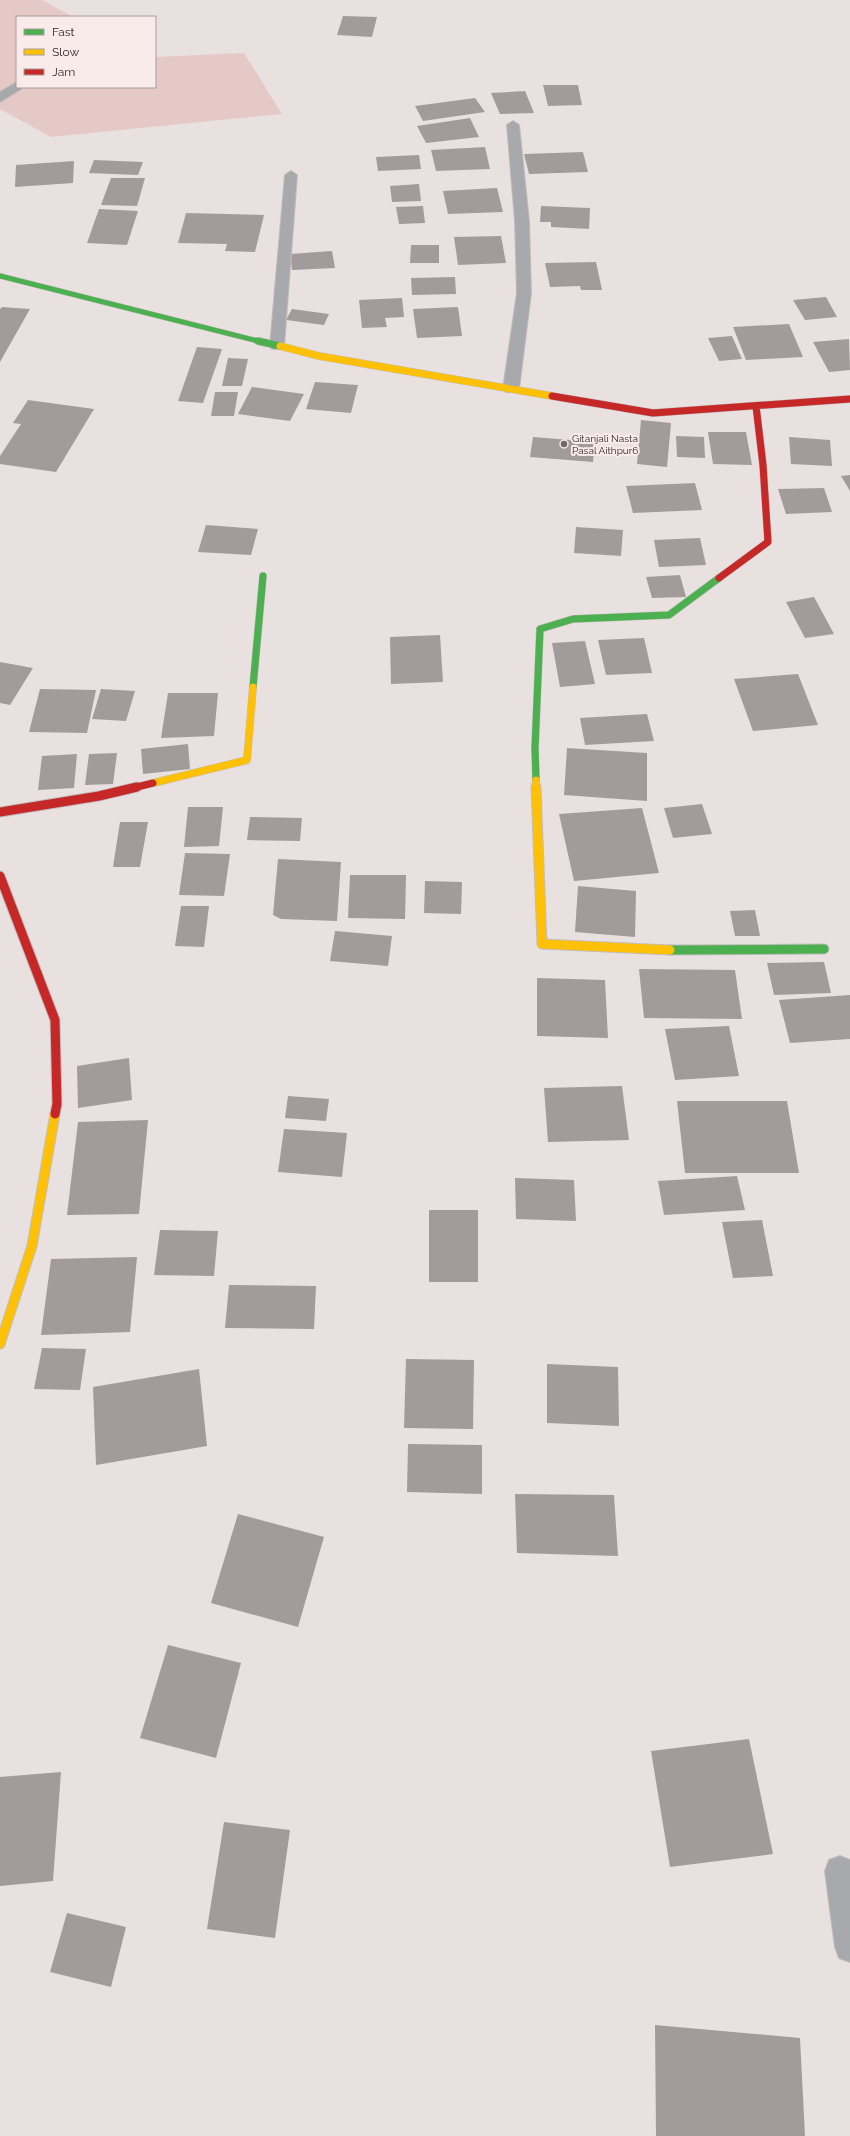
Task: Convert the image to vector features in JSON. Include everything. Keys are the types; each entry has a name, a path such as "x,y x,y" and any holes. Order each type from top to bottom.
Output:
{"street":[{"path":"0,98 16,87"},
{"path":"511,389 524,293 522,221 513,125"},
{"path":"277,346 291,175"},
{"path":"0,276 318,356 653,413 850,399"},
{"path":"756,406 763,465 768,542 669,615 573,619 540,628 535,748 542,944 670,950 824,949"},
{"path":"0,812 99,796 247,760 263,576"},
{"path":"0,876 55,1020 57,1104 32,1246 0,1344"},
{"path":"840,1871 850,1947"}],"shaded area":[{"path":"0,0 42,0 70,16 16,16 16,88 156,88 156,57 244,53 282,114 51,137 0,109"}],"building":[{"path":"343,16 377,17 372,37 337,35"},
{"path":"543,85 578,85 582,105 548,106"},
{"path":"525,91 534,113 500,114 491,93"},
{"path":"475,98 485,112 423,121 415,106"},
{"path":"470,118 479,137 426,143 417,126"},
{"path":"485,147 490,169 436,171 431,150"},
{"path":"583,152 588,172 529,174 524,154"},
{"path":"419,155 421,169 378,171 376,157"},
{"path":"94,160 143,162 138,175 89,173"},
{"path":"74,161 73,183 15,187 16,165"},
{"path":"111,178 145,178 137,206 101,205"},
{"path":"419,184 421,201 392,202 390,186"},
{"path":"497,188 503,212 448,214 443,191"},
{"path":"423,206 425,223 399,224 396,207"},
{"path":"541,206 590,208 589,229 551,227 551,222 540,222"},
{"path":"99,209 138,211 127,245 87,243"},
{"path":"186,213 264,215 255,252 225,251 227,244 178,243"},
{"path":"501,236 506,263 458,265 454,237"},
{"path":"411,245 439,245 439,263 410,263"},
{"path":"332,251 335,268 292,270 290,254"},
{"path":"596,262 602,290 581,290 580,286 550,287 545,263"},
{"path":"455,277 456,294 412,295 411,278"},
{"path":"826,297 837,317 805,320 793,300"},
{"path":"402,298 404,317 385,318 387,327 362,328 359,300"},
{"path":"2,307 30,309 0,362 0,309"},
{"path":"458,307 462,336 417,338 413,309"},
{"path":"292,309 329,314 324,325 286,320"},
{"path":"789,324 803,357 746,360 733,327"},
{"path":"732,336 742,359 719,361 708,338"},
{"path":"849,339 850,370 829,372 813,342"},
{"path":"197,347 222,349 203,403 178,401"},
{"path":"228,358 248,359 242,386 222,386"},
{"path":"315,382 358,385 351,413 306,409"},
{"path":"252,387 304,394 290,421 238,414"},
{"path":"215,392 238,392 234,416 211,416"},
{"path":"28,400 94,409 56,472 0,464 0,456 21,424 13,423"},
{"path":"641,420 671,423 667,467 637,464"},
{"path":"708,432 746,432 752,465 713,464"},
{"path":"676,436 704,437 705,458 677,457"},
{"path":"533,437 595,442 593,462 530,457"},
{"path":"789,437 830,440 832,466 791,464"},
{"path":"850,475 850,491 841,476"},
{"path":"695,483 702,510 633,513 626,486"},
{"path":"824,488 832,512 786,514 778,489"},
{"path":"206,525 258,529 251,555 198,552"},
{"path":"576,527 623,530 621,556 574,553"},
{"path":"700,538 706,565 659,567 654,540"},
{"path":"680,575 686,597 652,598 646,577"},
{"path":"814,597 834,634 805,638 786,602"},
{"path":"440,635 443,682 391,684 390,637"},
{"path":"644,638 652,673 606,675 598,640"},
{"path":"585,641 595,684 560,687 552,643"},
{"path":"0,662 33,668 10,705 0,703"},
{"path":"798,674 818,725 753,731 734,679"},
{"path":"40,689 96,690 87,733 29,732"},
{"path":"101,689 135,691 126,721 92,719"},
{"path":"168,693 218,693 214,736 161,738"},
{"path":"647,714 654,741 585,745 580,718"},
{"path":"188,744 190,769 143,774 141,749"},
{"path":"567,748 647,753 647,801 564,795"},
{"path":"117,753 113,784 85,785 89,754"},
{"path":"77,754 74,788 38,790 42,756"},
{"path":"702,804 712,834 673,838 664,808"},
{"path":"188,807 223,807 219,846 184,847"},
{"path":"642,808 659,873 574,881 559,814"},
{"path":"250,817 302,818 300,841 247,840"},
{"path":"120,822 148,822 140,867 113,867"},
{"path":"185,853 230,854 224,896 179,895"},
{"path":"278,859 341,862 337,921 281,919 273,915"},
{"path":"350,875 406,875 405,919 348,918"},
{"path":"425,881 462,882 461,914 424,913"},
{"path":"578,886 636,891 635,937 575,932"},
{"path":"181,906 209,906 204,947 175,946"},
{"path":"755,910 760,936 735,936 730,911"},
{"path":"335,931 392,936 388,966 330,961"},
{"path":"824,962 831,993 774,995 767,963"},
{"path":"639,969 735,970 742,1019 644,1018"},
{"path":"537,978 605,980 608,1038 537,1036"},
{"path":"850,995 850,1039 790,1043 779,1000"},
{"path":"729,1026 739,1076 675,1080 665,1029"},
{"path":"129,1058 132,1100 78,1108 77,1066"},
{"path":"622,1086 629,1140 548,1142 544,1088"},
{"path":"288,1096 329,1099 326,1121 285,1118"},
{"path":"677,1101 787,1101 799,1173 685,1173"},
{"path":"148,1120 139,1214 67,1215 78,1122"},
{"path":"284,1129 347,1133 342,1177 278,1172"},
{"path":"737,1176 745,1210 664,1215 658,1181"},
{"path":"515,1178 574,1180 576,1221 516,1219"},
{"path":"429,1210 478,1210 478,1282 429,1282"},
{"path":"762,1220 773,1276 733,1278 722,1222"},
{"path":"160,1230 218,1231 214,1276 154,1275"},
{"path":"137,1257 130,1332 41,1335 51,1259"},
{"path":"229,1285 316,1286 314,1329 225,1328"},
{"path":"42,1348 86,1349 80,1390 34,1389"},
{"path":"406,1359 474,1360 473,1429 404,1428"},
{"path":"547,1364 618,1367 619,1426 547,1423"},
{"path":"199,1369 207,1446 96,1465 93,1387"},
{"path":"408,1444 482,1445 482,1494 407,1492"},
{"path":"515,1494 614,1495 618,1556 517,1553"},
{"path":"238,1514 324,1537 298,1627 211,1603"},
{"path":"168,1645 241,1663 216,1758 140,1738"},
{"path":"749,1739 773,1854 670,1867 651,1751"},
{"path":"61,1772 53,1881 0,1886 0,1777"},
{"path":"224,1822 290,1830 275,1938 207,1929"},
{"path":"67,1913 126,1927 111,1987 50,1972"},
{"path":"655,2025 800,2038 805,2136 656,2136"}],"traffic: fast":[{"path":"0,276 280,346"},
{"path":"253,687 263,576"},
{"path":"536,780 535,748 540,629 573,619 669,615 719,578"},
{"path":"670,950 824,949"}],"traffic: slow":[{"path":"280,346 319,356 552,396"},
{"path":"153,783 247,760 253,687"},
{"path":"536,780 542,944 670,950"},
{"path":"0,1344 32,1246 55,1114"}],"traffic: jam":[{"path":"552,396 653,413 850,399"},
{"path":"719,578 768,542 763,465 756,406"},
{"path":"0,812 99,796 153,783"},
{"path":"0,876 55,1020 57,1104 55,1114"}],"place":[{"name":"Gitanjali Nasta Pasal Aithpur6","path":"564,444"}]}
